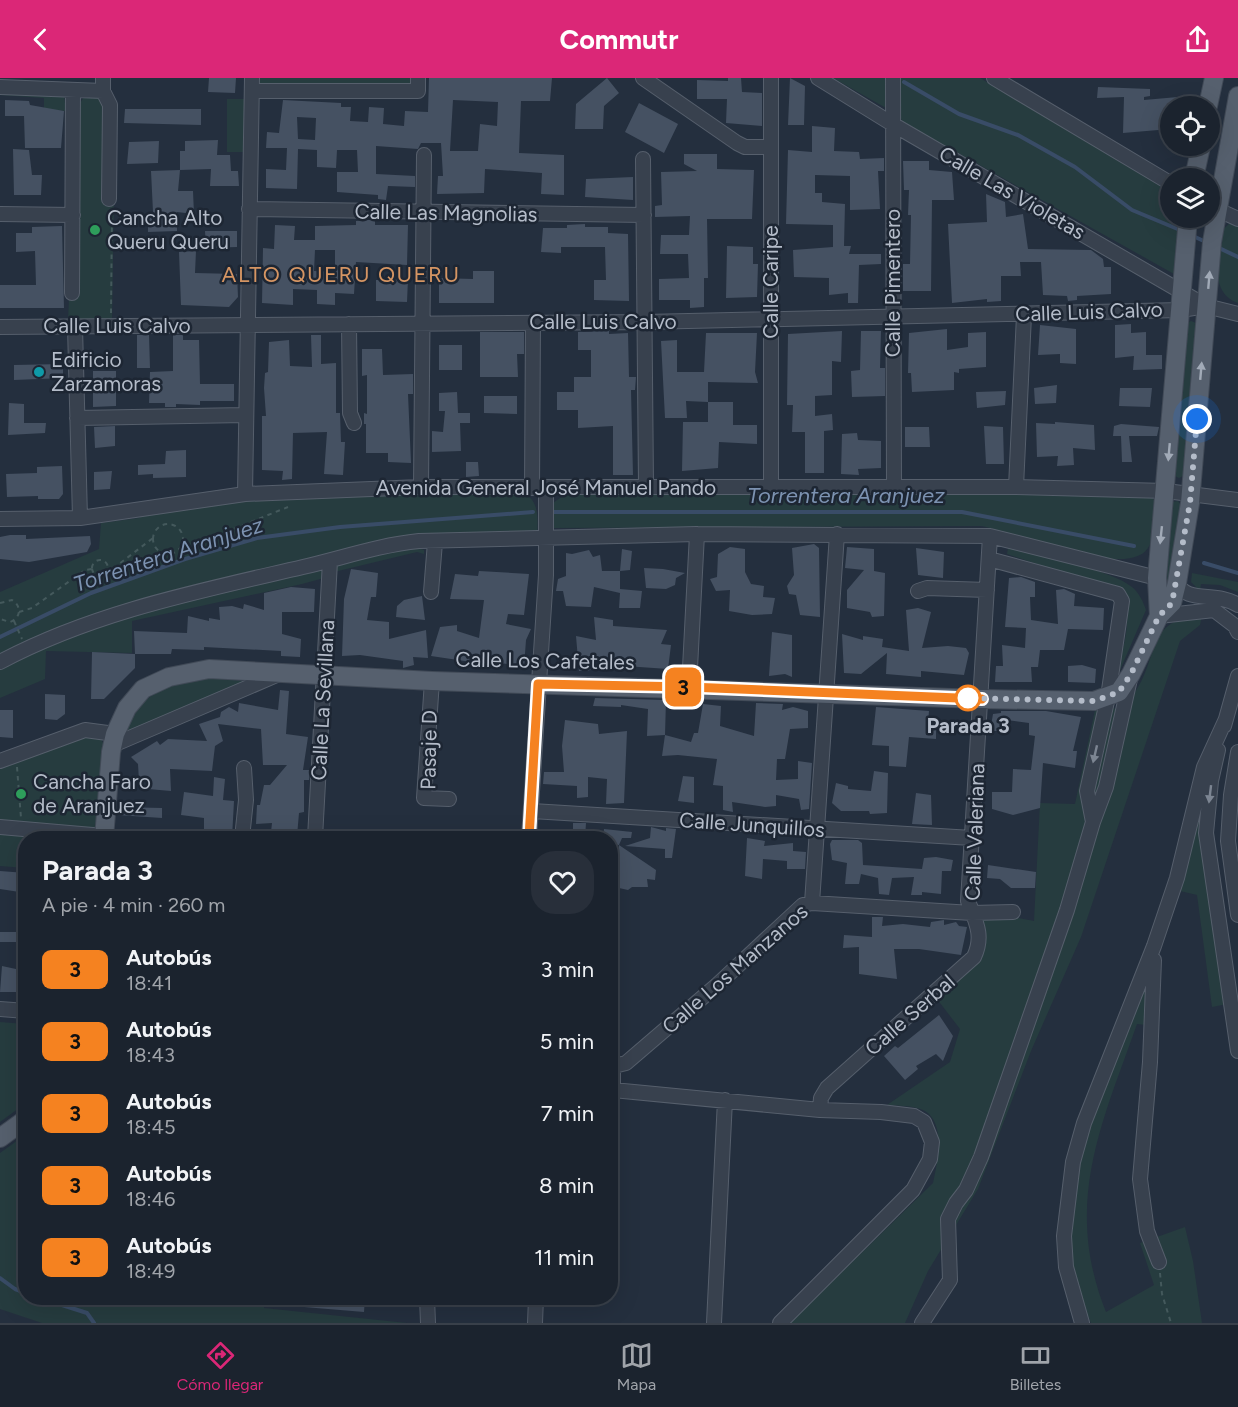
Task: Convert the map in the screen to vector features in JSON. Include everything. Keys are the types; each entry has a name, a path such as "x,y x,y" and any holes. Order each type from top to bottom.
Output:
{"main road":[{"path":"1210,96 1214,78"},
{"path":"1220,196 1232,155 1238,96"},
{"path":"1108,698 1119,692 1131,674 1159,616 1172,603 1177,583 1191,492 1214,228"},
{"path":"1159,616 1157,578 1187,229"},
{"name":"Calle Los Cafetales","path":"105,831 114,739 127,708 142,689 169,677 209,669 432,681 689,687 826,694 1094,701 1108,698"},
{"path":"0,1138 18,1125"}],"street":[{"path":"245,494 246,325 252,85 418,91 418,78"},
{"path":"643,78 737,143 745,147 770,147"},
{"name":"Calle Caripe","path":"771,78 771,487"},
{"name":"Calle Las Violetas","path":"818,78 1182,301 1238,314"},
{"name":"Calle Pimentero","path":"893,78 894,488"},
{"path":"994,78 1160,177"},
{"path":"0,87 73,90 103,84 110,105 109,199"},
{"path":"72,293 73,90"},
{"path":"422,488 424,155"},
{"path":"643,159 646,486"},
{"name":"Calle Las Magnolias","path":"249,209 644,215"},
{"path":"1220,211 1238,219"},
{"path":"0,214 72,215"},
{"name":"Calle Luis Calvo","path":"0,327 645,322 1024,315 1182,301"},
{"path":"1016,487 1024,315"},
{"path":"530,831 546,574 546,537 539,488 533,322"},
{"path":"349,324 350,413 354,423"},
{"path":"75,327 80,518"},
{"path":"77,418 245,415"},
{"name":"Avenida General José Manuel Pando","path":"0,519 80,518 245,494 422,488 1016,487 1191,492 1238,500"},
{"path":"689,687 697,534"},
{"path":"0,662 42,642 175,596 330,561 385,544 546,537 697,534 990,536 1157,578"},
{"path":"812,903 837,534"},
{"name":"Calle Valeriana","path":"972,913 968,901 982,699 990,536"},
{"path":"431,592 435,542"},
{"path":"989,559 1118,594 1122,602 1108,698 1087,791 1093,822"},
{"name":"Calle La Sevillana","path":"315,831 330,561"},
{"path":"1177,583 1180,591 1190,596 1215,596 1238,605"},
{"path":"918,591 927,588 987,590"},
{"path":"1159,616 1214,610 1238,632"},
{"path":"0,761 85,730 114,739 281,673"},
{"path":"922,1323 950,1280 948,1219 966,1190 981,1157 1067,910 1109,775 1131,674"},
{"path":"1238,675 1211,781 1206,833 1238,1051"},
{"name":"Pasaje D","path":"432,681 424,798 449,799"},
{"path":"1082,1323 1066,1267 1064,1236 1073,1162 1084,1123 1154,946 1178,878 1204,767 1226,719"},
{"path":"1238,752 1231,795 1228,841 1238,915"},
{"path":"244,768 246,800 244,831"},
{"name":"Calle Junquillos","path":"532,810 817,830 972,838"},
{"path":"0,827 49,831"},
{"name":"Calle Los Manzanos","path":"618,1066 626,1063 717,985 803,905 812,903 972,913 1013,912"},
{"name":"Calle Serbal","path":"820,1110 821,1098 827,1088 974,957 980,944 972,913"},
{"path":"1154,946 1150,1062 1140,1179 1147,1231 1159,1262"},
{"path":"0,1009 18,1010"},
{"path":"618,1090 820,1110 881,1112 914,1116 924,1122 932,1142 930,1159 924,1174 913,1190 780,1323"},
{"path":"714,1323 725,1100"},
{"path":"427,1305 428,1323"},
{"path":"535,1323 536,1305"}],"path":[{"path":"109,199 112,201 111,311"},
{"path":"165,523 156,529 153,538 155,547 163,553 173,553 183,543 196,543 288,507"},
{"path":"164,518 165,523"},
{"path":"165,523 180,528 183,543"},
{"path":"92,568 99,576 106,574 153,538"},
{"path":"19,612 32,608 85,570 92,568 96,561 103,561 108,566 106,574"},
{"path":"0,603 12,600 18,605 19,612 14,621"},
{"path":"0,619 6,622 14,621"},
{"path":"14,621 18,631"},
{"path":"15,755 22,828"},
{"path":"1159,1262 1162,1294 1171,1323"}],"green space":[{"path":"258,78 414,78 414,85 258,86"},
{"path":"833,78 886,78 886,108"},
{"path":"900,78 980,78 1160,186 1160,228 1178,228 1174,274 903,122 899,115"},
{"path":"0,92 64,95 66,111 44,109 44,98 0,95"},
{"path":"84,97 103,99 114,201 112,320 68,320 78,106"},
{"path":"227,99 247,99 246,152 227,152"},
{"path":"1229,224 1238,224 1238,303 1223,291 1217,273 1220,232"},
{"path":"1191,321 1196,323 1185,475 1179,478 1175,476 1174,470 1187,323"},
{"path":"1109,491 1151,496 1154,500 1150,544 1138,556 1112,559 982,526 552,528 553,503 567,493"},
{"path":"427,492 523,493 529,497 536,508 537,542 426,536 386,538 293,564 0,658 0,592 99,549 101,523 139,518 145,512 247,499"},
{"path":"1178,501 1182,506 1169,586 1162,585 1171,502"},
{"path":"415,547 424,550 424,554 417,552 334,572 335,563"},
{"path":"1008,548 1107,574 1121,580 1137,592 1146,610 1117,677 1127,622 1125,601 1120,592 1007,554"},
{"path":"324,568 324,578 132,621 132,653 46,651 45,679 0,698 0,667 77,632 158,606"},
{"path":"1192,573 1238,582 1238,592 1220,585 1201,584 1200,591 1191,582"},
{"path":"1202,615 1200,625 1180,641 1081,937 1031,1051 978,1189 928,1271 905,1323 790,1323 933,1183 938,1147 934,1121 929,1114 920,1109 887,1105 950,1062 960,1029 937,999 984,944 985,931 981,916 1014,917 1034,921 1040,803 1075,804 1095,710 1125,705 1143,679 1156,642 1162,632 1183,618"},
{"path":"206,678 246,681 124,734 131,719 147,699 177,684"},
{"path":"99,735 104,745 98,828 0,821 0,767 77,736"},
{"path":"1206,778 1227,1004 1212,1007 1197,895 1180,891"},
{"path":"0,832 18,833 18,867 0,866"},
{"path":"1150,973 1147,1025 1137,1024 1100,1131 1087,1200 1088,1236 1094,1273 1106,1312 1154,1285 1140,1243 1185,1227 1193,1261 1202,1323 1091,1323 1075,1284 1069,1242 1077,1170 1086,1132"},
{"path":"0,1022 18,1023 18,1109 0,1122"},
{"path":"18,1140 18,1305 264,1305 264,1308 407,1323 42,1323 0,1309 0,1153"}],"building":[{"path":"209,78 236,78 235,93 208,92"},
{"path":"429,78 552,78 550,101 521,101 519,153 564,155 564,195 541,194 542,173 485,169 484,193 437,194 438,176 443,176 441,143 421,143 418,149 376,146 376,174 415,176 415,187 388,186 386,200 378,199 378,195 337,192 337,172 358,172 357,150 337,150 336,168 317,167 317,150 298,149 297,189 266,188 266,169 286,170 287,148 266,148 267,132 279,133 283,100 341,103 341,107 351,107 350,121 368,122 369,107 384,108 383,124 404,126 405,111 428,112","holes":["453,100 498,102 497,126 480,124 478,151 450,151","297,117 316,118 315,140 298,139"]},
{"path":"607,78 619,93 604,106 603,129 575,129 576,104"},
{"path":"728,78 741,78 742,92 762,93 762,126 726,123 727,99 697,99 697,80 728,81"},
{"path":"790,78 805,86 804,125 788,125"},
{"path":"1098,87 1150,89 1150,96 1144,97 1144,100 1160,99 1160,130 1123,133 1124,97 1097,98"},
{"path":"5,100 29,101 30,105 64,111 61,148 25,148 24,116 5,116"},
{"path":"639,103 678,124 664,153 625,132"},
{"path":"125,109 201,109 201,125 124,123"},
{"path":"812,126 835,128 834,151 859,152 860,159 884,158 884,171 878,171 880,209 850,210 850,176 815,175 815,193 822,193 822,202 845,204 844,246 851,246 849,254 881,254 881,264 859,265 858,303 848,303 848,293 829,295 829,278 794,277 793,250 833,247 833,225 786,224 788,150 812,152"},
{"path":"218,140 217,155 230,155 231,171 238,171 239,186 210,186 211,169 180,170 180,151 185,151 185,141"},
{"path":"159,141 158,163 127,164 129,142"},
{"path":"13,149 29,150 32,175 42,175 41,195 14,195"},
{"path":"684,154 717,154 717,169 754,170 752,219 707,219 708,278 704,278 704,307 690,308 690,300 659,300 659,279 689,278 688,254 660,254 661,235 689,235 690,216 655,217 655,206 662,205 661,172 697,171 684,164"},
{"path":"903,161 929,161 929,170 952,172 954,200 932,200 931,291 903,291 903,264 910,264 911,215 908,215 909,190 904,190"},
{"path":"180,170 178,191 193,191 194,214 177,212 177,231 148,232 148,213 153,212 151,171"},
{"path":"633,177 633,200 585,197 586,179"},
{"path":"986,194 1005,202 1006,217 1023,214 1028,249 1091,250 1103,259 1104,267 1111,267 1111,294 1077,296 1077,300 1068,301 1067,296 1043,295 1041,262 1020,262 1021,276 1001,276 1001,301 987,302 987,299 952,303 948,224 987,222"},
{"path":"375,220 375,225 408,225 407,265 356,262 354,294 335,293 335,305 317,304 317,290 293,289 293,305 262,303 263,248 274,249 275,225 295,226 294,240 315,240 315,226 356,225 356,221","holes":["315,250 335,250 335,272 314,271"]},
{"path":"585,224 585,227 608,227 608,233 628,234 629,301 594,300 594,280 606,280 605,247 561,247 561,253 541,252 543,228 567,228 567,225"},
{"path":"62,226 64,308 0,308 0,285 36,285 35,251 16,252 16,233 32,233 32,227"},
{"path":"205,231 237,231 237,247 206,248"},
{"path":"727,246 753,247 753,264 758,264 757,297 726,298"},
{"path":"196,251 195,273 237,274 238,297 229,307 181,305 179,252"},
{"path":"473,271 494,271 494,303 439,303 439,278 473,279"},
{"path":"408,279 407,302 376,301 376,280"},
{"path":"1131,324 1131,333 1146,332 1146,355 1162,355 1162,369 1133,370 1134,356 1115,358 1115,325"},
{"path":"1040,325 1076,329 1076,364 1060,363 1060,354 1038,355"},
{"path":"947,329 947,350 968,347 968,333 986,332 986,367 959,369 959,373 954,372 954,390 912,392 911,373 908,373 909,333"},
{"path":"609,331 609,334 628,333 629,377 636,377 635,390 631,390 633,475 613,475 613,426 578,428 578,410 557,410 557,392 574,392 574,377 591,377 591,350 578,350 578,332"},
{"path":"842,331 841,362 832,361 832,395 815,396 815,416 832,414 833,430 824,431 824,473 805,473 805,432 792,432 793,405 787,405 788,334"},
{"path":"861,331 881,331 880,368 885,368 885,396 852,397 851,371 860,370"},
{"path":"480,332 524,332 524,354 517,354 518,377 480,377"},
{"path":"706,333 757,333 755,372 758,383 708,382 708,402 686,401 687,418 665,418 661,341 677,340 677,372 704,372"},
{"path":"137,335 149,335 150,368 137,368"},
{"path":"173,335 183,335 183,340 199,340 200,384 234,384 234,401 200,401 200,405 176,404 176,407 165,407 165,403 149,403 150,372 173,371"},
{"path":"311,335 321,335 321,364 336,363 336,413 340,413 341,442 345,442 343,475 324,474 327,432 293,433 292,479 282,480 283,471 262,470 262,416 266,416 264,388 265,373 268,372 269,342 289,340 290,366 312,367"},
{"path":"439,345 462,345 462,370 439,370"},
{"path":"362,349 382,349 383,375 413,374 413,394 408,394 411,463 388,462 388,453 366,453 364,413 367,414 367,375 362,376"},
{"name":"Edificio Zarzamoras","path":"63,364 63,378 14,380 14,365"},
{"path":"93,371 116,371 116,406 93,407"},
{"path":"1057,385 1056,403 1035,404 1034,388"},
{"path":"1120,388 1152,388 1150,407 1119,406"},
{"path":"1006,391 1005,405 977,408 976,392"},
{"path":"457,392 458,413 470,413 470,423 460,423 461,451 432,452 432,431 443,432 445,411 439,411 439,393"},
{"path":"484,396 517,396 517,414 484,413"},
{"path":"708,402 733,402 733,425 757,425 757,444 719,442 718,468 682,471 683,422 708,422"},
{"path":"9,403 24,404 24,423 46,423 45,433 8,435"},
{"path":"1055,422 1094,425 1095,450 1073,448 1074,465 1057,466 1058,456 1037,457 1036,423 1055,424"},
{"path":"1121,424 1159,427 1157,436 1129,436 1132,462 1122,462 1121,436 1113,436 1114,426"},
{"path":"115,426 115,446 95,448 94,427"},
{"path":"984,426 1003,427 1004,464 986,464"},
{"path":"905,427 929,427 930,447 905,447"},
{"path":"857,433 858,440 881,441 881,468 858,469 859,475 841,474 842,434"},
{"path":"186,450 186,477 153,478 153,474 138,475 138,465 165,464 166,451"},
{"path":"466,462 478,462 479,476 466,477"},
{"path":"62,466 63,494 59,499 38,499 38,496 7,497 6,474 37,473 37,467"},
{"path":"112,471 110,489 94,490 94,472"},
{"path":"26,535 26,539 90,536 91,544 87,552 29,562 0,559 0,537"},
{"path":"814,544 819,548 820,617 800,615 796,595 789,594 787,586 794,575 792,548"},
{"path":"730,547 745,549 745,572 751,584 764,586 763,597 775,598 772,614 752,615 729,611 730,590 716,591 710,579 717,577 718,554"},
{"path":"847,547 874,549 874,571 885,573 884,616 872,617 870,612 847,608 847,590 864,570 845,568"},
{"path":"916,548 944,552 943,578 918,575"},
{"path":"622,549 632,551 630,570 620,571"},
{"path":"589,550 593,557 600,555 602,571 620,571 620,589 642,591 640,608 619,608 620,593 594,587 591,607 566,606 563,591 556,591 558,579 566,576 566,553"},
{"path":"644,568 685,573 676,578 675,585 666,589 646,588"},
{"path":"351,569 378,573 376,597 371,597 367,620 389,622 389,639 426,630 428,658 413,657 414,665 403,668 403,661 360,655 342,656 344,599"},
{"path":"479,571 529,574 524,615 508,614 506,624 531,629 526,640 524,667 501,663 502,657 478,663 431,656 440,627 457,625 457,631 479,638 484,600 450,599 455,574 478,576"},
{"path":"1021,577 1035,582 1035,597 1030,597 1031,620 1058,624 1056,590 1064,589 1075,594 1074,606 1104,608 1103,630 1068,629 1064,650 1040,650 1038,667 1031,667 1032,682 995,682 996,666 1003,666 1002,645 1025,648 1026,628 1005,627 1009,578"},
{"path":"291,587 315,589 314,612 282,612 282,634 301,639 300,657 281,656 281,651 204,647 204,650 172,649 171,654 135,654 134,631 187,633 188,616 209,621 209,618 220,620 219,607 232,606 243,609 244,604 264,610 264,593"},
{"path":"422,596 425,620 396,617 397,606 404,600"},
{"path":"918,608 931,612 922,648 948,646 966,648 969,653 964,675 921,671 921,677 886,674 887,653 861,674 844,673 842,634 863,640 863,636 883,639 882,647 909,651 906,610"},
{"path":"594,617 613,620 613,626 667,630 661,644 671,645 668,669 625,666 595,659 596,666 588,671 579,671 576,636 596,640"},
{"path":"772,632 792,635 792,677 785,674 769,676"},
{"path":"92,652 135,654 135,668 104,699 91,699"},
{"path":"1082,665 1096,669 1095,683 1068,682 1068,666"},
{"path":"280,690 289,691 286,734 308,737 303,770 310,770 309,780 304,780 304,812 299,813 297,831 271,831 272,823 256,824 257,805 260,805 264,785 270,785 287,765 263,765 261,729 218,724 223,741 215,746 212,771 170,769 171,791 148,789 150,780 139,781 138,764 131,757 157,741 160,745 168,739 207,741 199,724 220,717 221,712 229,707 238,712 239,703 278,710"},
{"path":"45,694 65,695 65,714 57,720 45,719"},
{"path":"595,698 666,700 665,735 647,736 648,709 621,705 621,707 593,706"},
{"path":"756,703 783,704 782,710 793,707 808,711 808,728 790,729 785,759 777,759 776,780 798,779 798,761 812,763 809,809 801,810 799,799 776,795 776,806 765,807 732,802 733,812 723,810 723,786 713,785 717,759 678,755 662,756 665,735 691,742 694,733 698,733 703,704 721,706 720,726 754,736"},
{"path":"876,707 929,711 928,723 936,723 936,739 909,737 906,767 889,766 889,746 872,745"},
{"path":"0,710 13,710 13,738 0,737"},
{"path":"1001,711 1046,711 1081,717 1073,751 1077,751 1075,768 1043,763 1040,808 1013,815 992,809 992,792 1012,792 1013,769 1031,770 1035,736 1029,735 1029,723 1007,720 1008,731 990,731 993,714 1001,713"},
{"path":"565,720 598,724 599,734 627,731 624,803 606,804 607,779 588,777 588,797 577,798 577,786 543,784 544,772 564,772 562,746"},
{"path":"874,771 888,773 887,813 841,811 832,803 836,783 848,786 848,789 871,791"},
{"path":"683,776 694,777 694,803 678,801"},
{"path":"214,777 225,779 223,800 234,801 232,831 204,831 204,818 181,815 184,792 213,796"},
{"path":"916,793 931,795 932,825 912,824"},
{"path":"118,807 162,808 162,818 117,815"},
{"path":"573,823 586,823 585,831 573,831"},
{"path":"651,827 666,831 666,828 676,829 672,858 665,858 665,849 625,846 650,838"},
{"path":"604,829 632,832 631,838 622,838 618,845 618,831 604,831"},
{"path":"747,838 765,841 764,846 793,843 793,851 806,852 805,869 787,869 787,861 763,859 762,879 745,876"},
{"path":"832,840 858,840 862,843 863,865 922,869 924,858 936,857 953,860 951,871 942,871 941,894 922,892 922,895 911,895 914,877 892,878 889,895 879,894 878,878 861,874 859,884 845,884 847,863 832,860 830,844"},
{"path":"619,845 656,870 655,880 647,879 648,887 632,887 628,890 618,888"},
{"path":"988,865 1036,872 1035,888 1011,888 1000,879 987,878"},
{"path":"0,871 18,872 18,892 0,889"},
{"path":"872,917 883,917 882,926 903,924 930,927 931,922 944,920 944,925 956,922 959,926 967,927 961,955 919,949 894,949 897,979 859,974 859,947 843,948 844,935 872,937"},
{"path":"0,932 18,932 18,942 0,942"},
{"path":"18,942 18,992 0,992 2,966 16,969"},
{"path":"939,1015 953,1036 943,1061 936,1054 916,1066 918,1069 905,1080 884,1056 895,1046 898,1048"},
{"path":"280,1305 364,1305 364,1312"}],"waterway":[{"path":"904,82 959,114 1018,135 1075,167 1132,210 1180,230"},
{"path":"1193,236 1208,243"},
{"path":"1217,247 1238,257"},
{"name":"Torrentera Aranjuez","path":"0,637 91,593 185,559 257,538 340,527 533,512"},
{"name":"Torrentera Aranjuez","path":"554,512 962,512 1134,546"},
{"name":"Torrentera Aranjuez","path":"1204,563 1238,573"},
{"path":"0,1278 18,1290"},
{"path":"62,1305 87,1313 94,1323"}],"bus line":[{"name":"3","path":"530,831 538,684 689,687 982,699"}],"place":[{"name":"Cancha Alto Queru Queru","path":"95,230"},
{"name":"Edificio Zarzamoras","path":"39,372"},
{"name":"Parada 3","path":"968,698"},
{"name":"Cancha Faro de Aranjuez","path":"21,794"}],"district":[{"name":"ALTO QUERU QUERU","path":"341,274"}],"route":[{"path":"968,698 960,698 1094,701 1108,698 1119,692 1131,674 1159,616 1172,603 1190,503 1197,419"}]}
